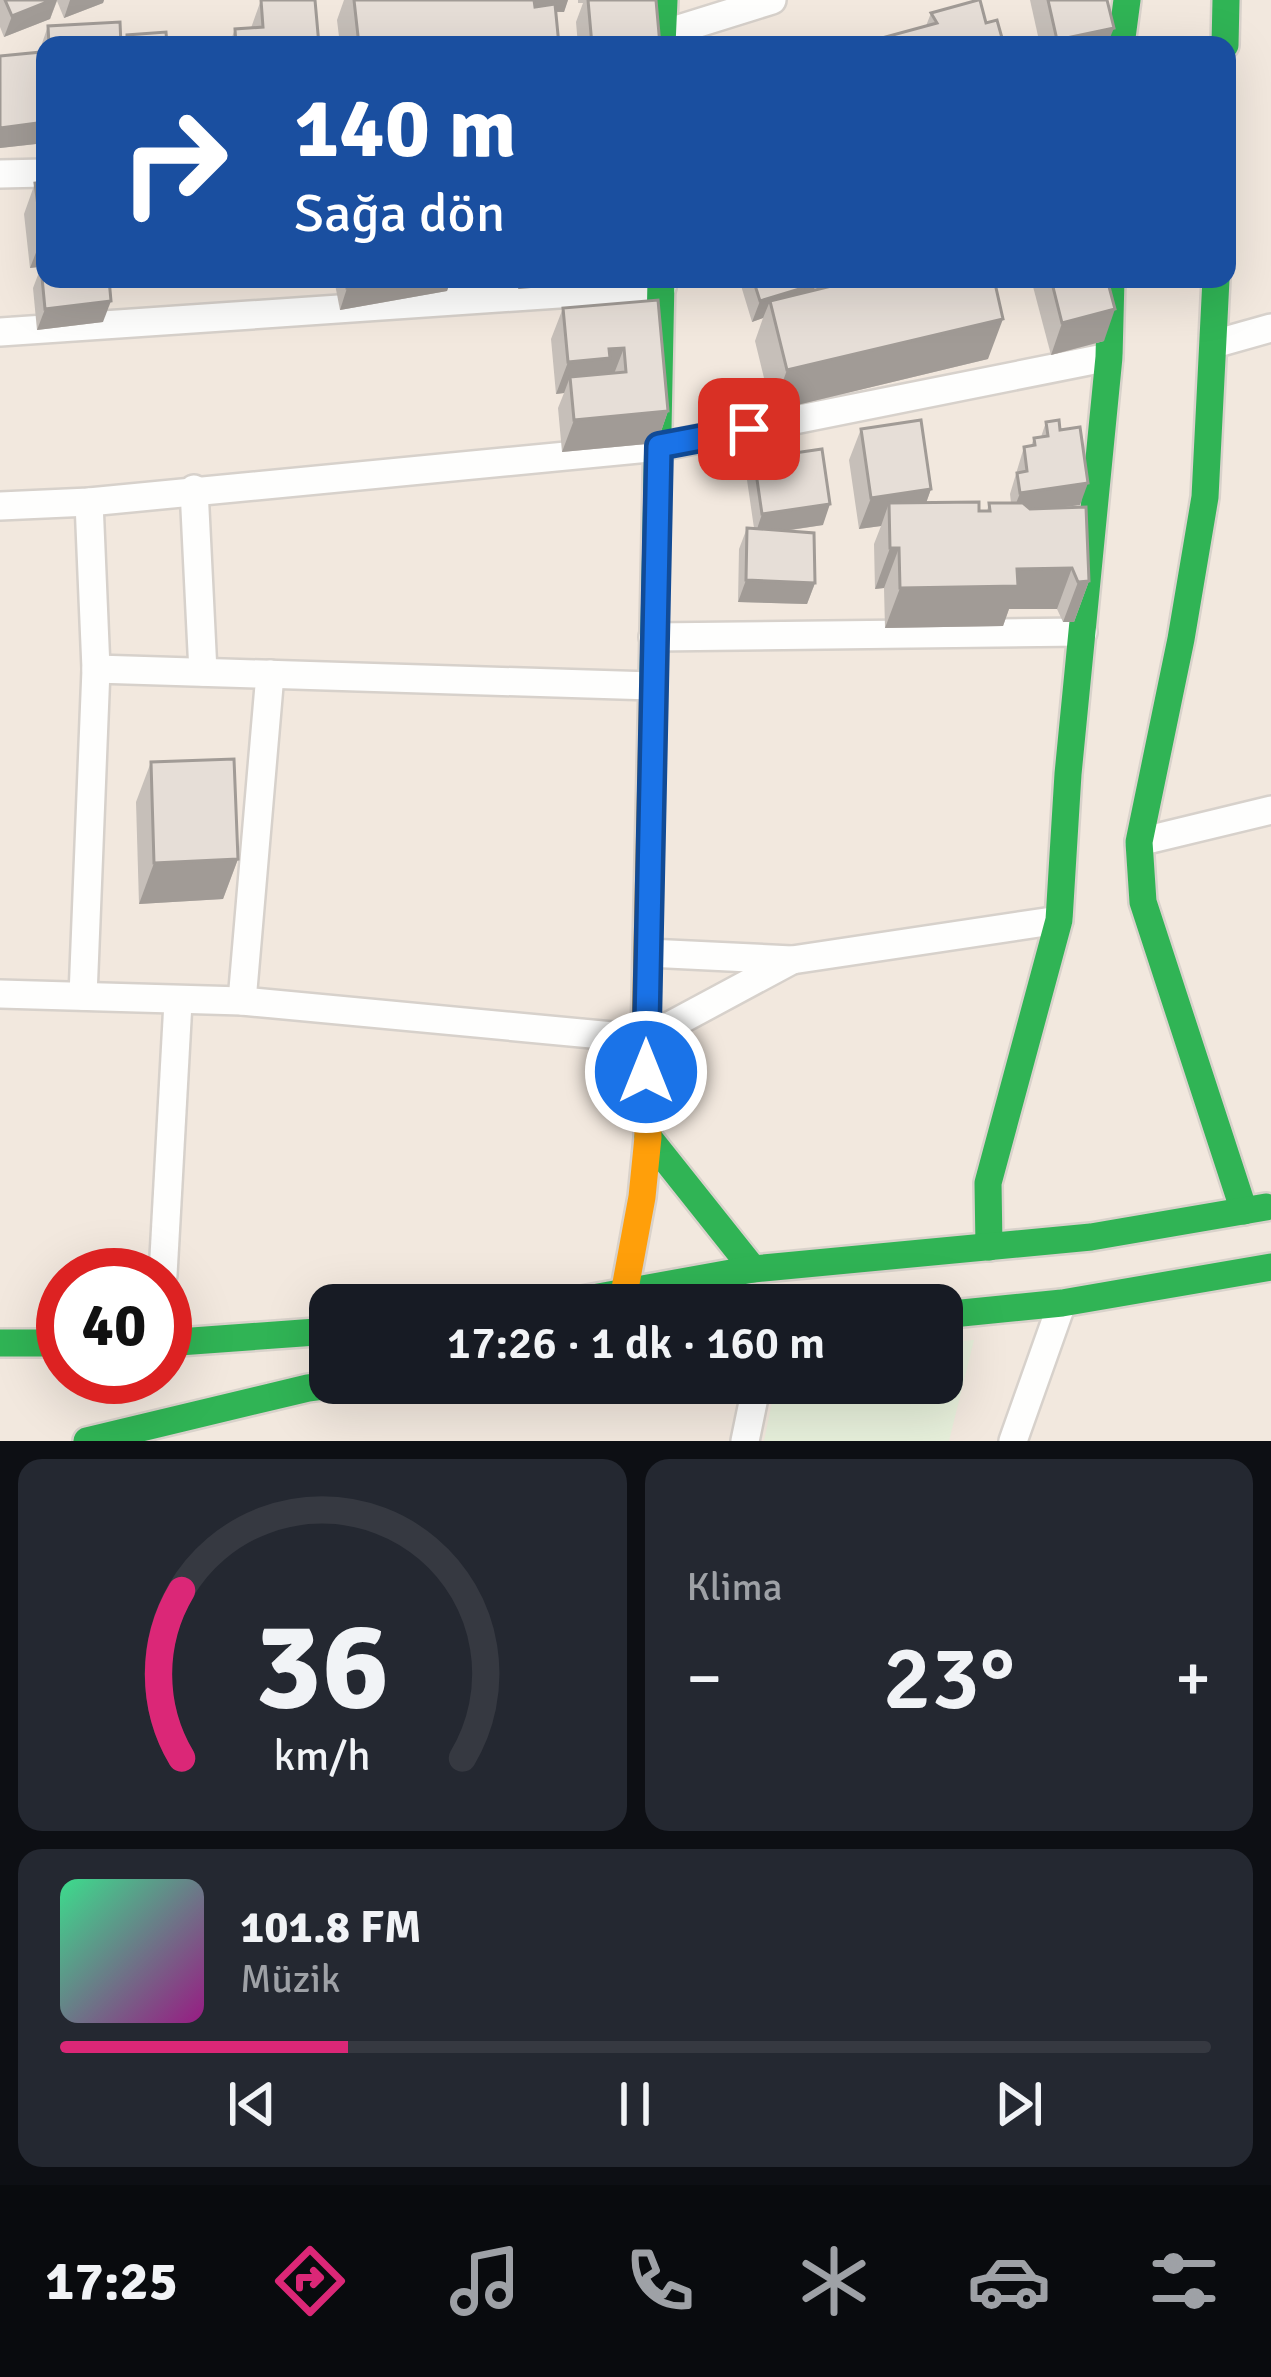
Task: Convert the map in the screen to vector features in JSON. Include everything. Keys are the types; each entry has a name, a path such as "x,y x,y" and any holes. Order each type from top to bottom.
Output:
{"street":[{"path":"663,36 664,0"},
{"path":"671,36 772,0"},
{"path":"1122,36 1126,0"},
{"path":"1225,36 1226,0"},
{"path":"0,174 36,172"},
{"path":"0,332 594,288"},
{"path":"626,1284 648,1138 645,1039 661,288"},
{"path":"989,1247 988,1183 1059,920 1111,288"},
{"path":"676,1284 753,1269 1091,1237 1258,1209 1143,902 1138,842 1205,497 1216,288"},
{"path":"1214,344 1271,328"},
{"path":"0,506 89,502 659,446 1108,357"},
{"path":"194,489 203,672"},
{"path":"83,996 96,669 89,502"},
{"path":"653,637 1084,632"},
{"path":"96,669 652,686"},
{"path":"242,1001 269,674"},
{"path":"1138,842 1271,810"},
{"path":"647,952 792,960 1059,920"},
{"path":"0,994 242,1001 645,1039 792,960"},
{"path":"165,1248 178,1002"},
{"path":"648,1138 753,1269"},
{"path":"963,1313 1062,1303 1271,1268"},
{"path":"1012,1441 1062,1303"},
{"path":"192,1341 309,1333"},
{"path":"0,1343 36,1343"},
{"path":"87,1441 309,1388"},
{"path":"745,1441 753,1404"}],"shaded area":[{"path":"0,0 1271,0 1271,1441 0,1441"}],"green space":[{"path":"974,1340 963,1384 963,1341"},
{"path":"772,1404 958,1404 949,1441 764,1441"}],"building":[{"path":"5,0 52,0 12,16"},
{"path":"261,0 315,0 318,36 235,36 235,29 263,27"},
{"path":"354,0 534,0 535,7 555,4 558,36 358,36"},
{"path":"588,0 656,0 659,36 591,36"},
{"path":"980,0 986,23 997,20 1001,36 889,36 937,23 931,13"},
{"path":"1048,0 1107,0 1114,28 1056,36"},
{"path":"120,22 121,36 49,36 48,26"},
{"path":"166,32 166,36 127,36"},
{"path":"36,53 36,123 0,128 0,56"},
{"path":"43,288 110,288 111,301 45,309"},
{"path":"756,288 803,288 760,301"},
{"path":"823,288 996,288 1003,319 787,370 770,301"},
{"path":"1053,288 1109,288 1115,309 1062,323"},
{"path":"658,300 668,411 574,420 570,377 626,372 624,348 609,349 610,358 568,362 563,308"},
{"path":"921,420 931,489 871,498 861,429"},
{"path":"1059,420 1060,430 1080,427 1088,483 1020,493 1017,473 1027,471 1024,447 1035,445 1034,438 1048,436 1046,422"},
{"path":"822,449 830,504 762,514 754,459"},
{"path":"979,502 979,511 990,511 989,503 1023,503 1030,509 1086,507 1089,581 1078,582 1072,568 1017,569 1018,586 900,588 899,548 890,548 889,503"},
{"path":"747,528 814,533 815,583 746,580"},
{"path":"234,759 238,859 154,863 151,762"}],"traffic: fast":[{"path":"662,36 664,0"},
{"path":"1122,36 1127,0"},
{"path":"1225,36 1226,0"},
{"path":"653,679 661,288"},
{"path":"989,1247 988,1183 1059,920 1068,774 1109,357 1111,288"},
{"path":"1216,288 1205,497 1139,842 1143,902 1244,1211"},
{"path":"648,1137 753,1269"},
{"path":"670,1284 753,1269 1091,1237 1266,1207"},
{"path":"963,1313 1062,1303 1271,1267"},
{"path":"192,1341 309,1333"},
{"path":"0,1343 36,1343"},
{"path":"87,1441 309,1388"}],"traffic: slow":[{"path":"626,1284 648,1137 645,1039 653,679"}],"route":[{"path":"646,1072 659,446 749,429"}]}
